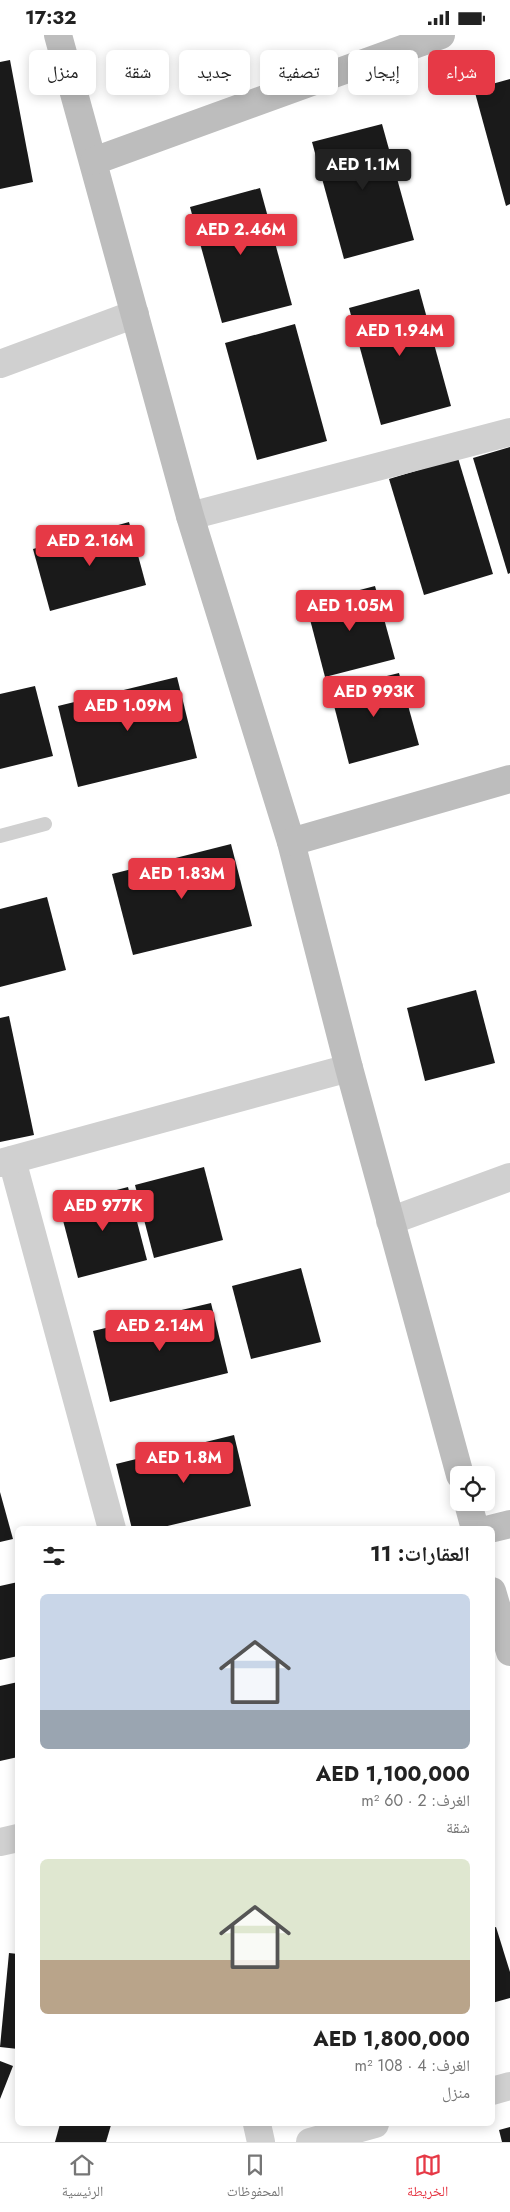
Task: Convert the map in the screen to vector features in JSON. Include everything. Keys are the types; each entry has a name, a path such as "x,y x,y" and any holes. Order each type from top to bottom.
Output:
{"main road":[{"path":"58,35 190,515 291,842 390,1221 458,1466"},
{"path":"94,161 434,36"},
{"path":"291,842 510,779"},
{"path":"470,1511 474,1526"},
{"path":"495,1528 510,1524"},
{"path":"495,1601 510,1652"}],"street":[{"path":"0,363 135,314"},
{"path":"190,515 510,432"},
{"path":"111,1526 6,1161 350,1068"},
{"path":"390,1221 510,1177"},
{"path":"0,1842 15,1839"},
{"path":"495,2090 510,2086"},
{"path":"257,2126 261,2142"},
{"path":"310,2142 368,2126"}],"lane":[{"path":"0,836 45,823"}],"building":[{"path":"10,60 33,182 0,189 0,62"},
{"path":"510,79 510,204 506,206 476,95 495,95 495,83"},
{"path":"382,124 414,240 344,259 312,142"},
{"path":"260,188 292,305 222,323 190,207"},
{"path":"419,289 451,406 381,425 349,308"},
{"path":"295,324 327,441 257,460 225,343"},
{"path":"510,447 510,573 508,574 473,458"},
{"path":"458,458 493,574 424,595 389,479"},
{"path":"129,522 146,585 50,611 33,549"},
{"path":"375,586 395,659 325,677 306,604"},
{"path":"399,673 419,745 349,764 330,690"},
{"path":"177,677 197,758 78,787 58,706"},
{"path":"35,686 53,756 0,769 0,694"},
{"path":"231,844 252,926 133,955 112,874"},
{"path":"47,897 66,970 0,987 0,909"},
{"path":"476,990 495,1063 425,1081 407,1008"},
{"path":"9,1016 34,1135 0,1142 0,1018"},
{"path":"204,1167 223,1240 154,1258 135,1185"},
{"path":"128,1187 147,1260 78,1278 59,1205"},
{"path":"301,1268 321,1342 251,1359 232,1286"},
{"path":"211,1303 228,1373 110,1402 93,1331"},
{"path":"234,1435 251,1506 168,1526 131,1526 116,1464"},
{"path":"0,1492 13,1539 0,1542"},
{"path":"15,1583 15,1657 0,1660 0,1586"},
{"path":"15,1683 15,1758 0,1761 0,1686"},
{"path":"495,1927 510,1972 510,1998 495,2002"},
{"path":"9,1953 15,1954 15,2049 0,2047"},
{"path":"0,2061 13,2066 0,2099"},
{"path":"59,2126 111,2126 106,2142 55,2142"},
{"path":"510,2127 510,2142 502,2142 499,2130"}]}
